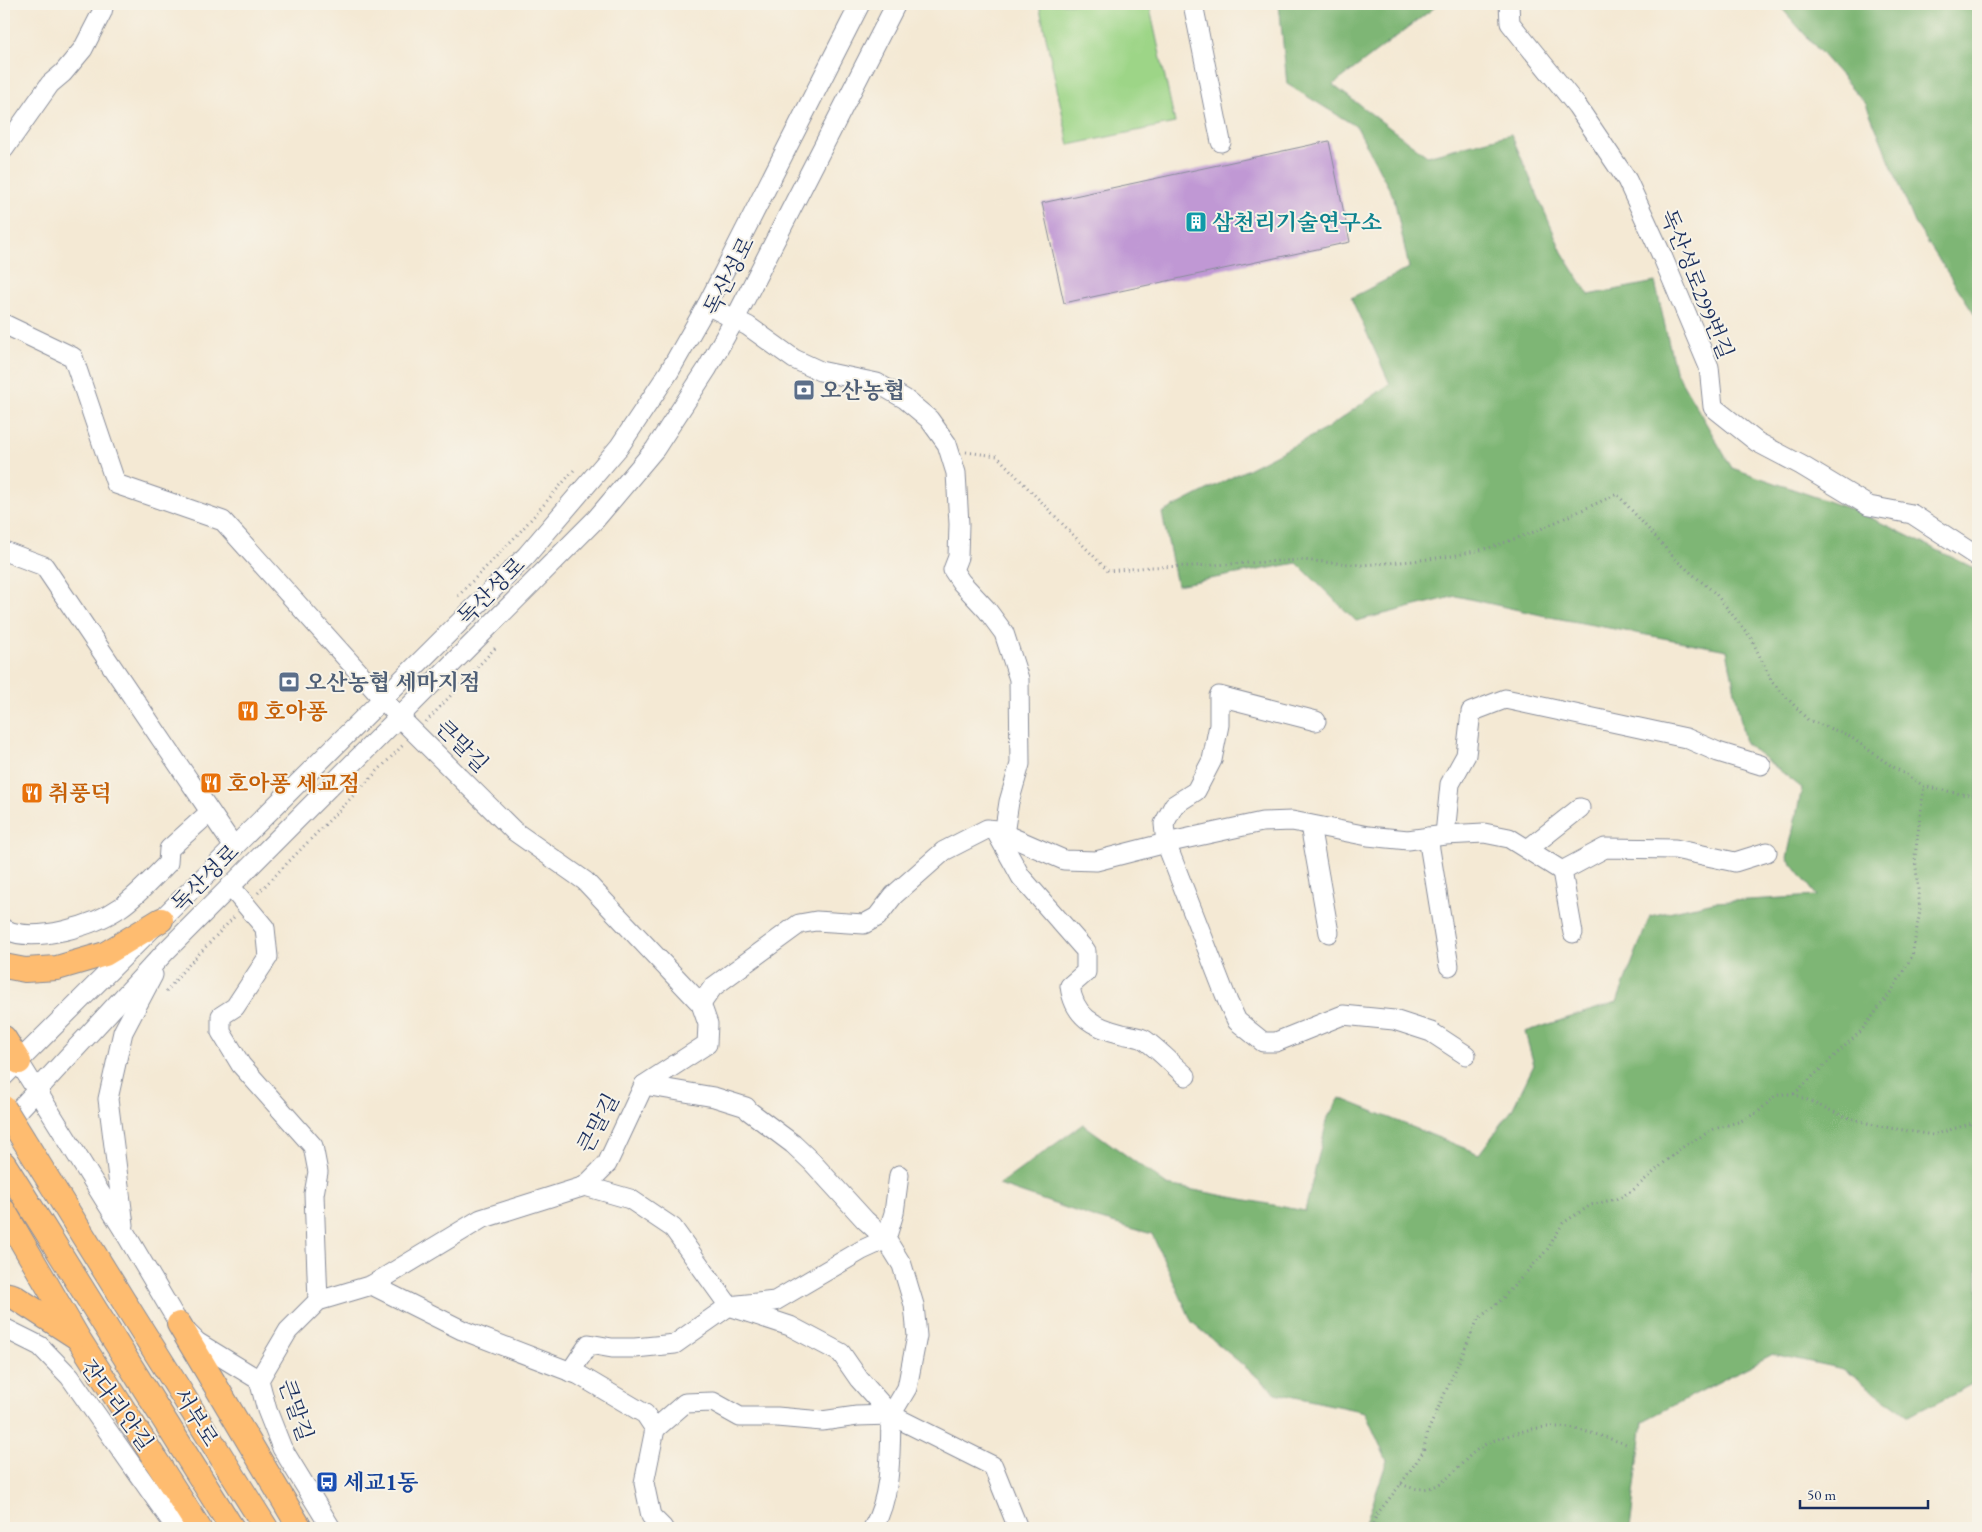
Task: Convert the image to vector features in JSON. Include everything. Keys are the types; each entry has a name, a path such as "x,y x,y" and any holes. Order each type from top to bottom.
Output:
{"main road":[{"path":"4,966 25,970 57,968 105,954 161,920"},
{"path":"4,1038 11,1069"},
{"name":"서부로","path":"4,1108 266,1528"},
{"name":"서부로","path":"4,1164 232,1528"},
{"path":"4,1211 78,1338 199,1528"},
{"path":"4,1294 13,1296 78,1338"},
{"path":"179,1324 300,1528"}],"street":[{"path":"4,149 50,84 63,73 83,50 102,12 104,4"},
{"name":"독산성로","path":"11,1069 526,556 619,447 669,372 708,305 860,4"},
{"name":"독산성로","path":"4,1126 165,952 596,519 649,456 706,369 735,319 896,4"},
{"path":"1194,4 1221,142"},
{"name":"독산성로299번길","path":"1509,4 1510,23 1577,106 1627,180 1663,258 1709,367 1713,407 1757,442 1802,465 1870,506 1912,514 1978,557"},
{"path":"708,305 753,329 794,359 820,371 877,383 905,399 929,419 948,449 956,473 959,524 958,557 954,570 961,582 1004,632 1019,679 1020,764 999,832 1022,877 1086,951 1086,972 1070,986 1072,1000 1078,1009 1089,1022 1109,1031 1143,1039 1186,1076"},
{"name":"큰말길","path":"4,324 73,357 116,484 223,521 399,717 514,831 585,881 701,1004 708,1024 708,1044 644,1085 607,1164 585,1186 481,1218 372,1285 318,1302 288,1331 258,1380 282,1448 331,1528"},
{"path":"4,551 44,566 234,847"},
{"path":"1316,721 1219,696 1219,725 1212,760 1196,791 1174,805 1164,824 1166,843 1231,1008 1238,1021 1263,1042 1276,1042 1343,1015 1394,1020 1431,1032 1466,1055"},
{"path":"1449,966 1436,836 1450,784 1466,755 1471,712 1504,698 1686,738 1718,752 1761,765"},
{"path":"1528,849 1580,808"},
{"path":"4,929 14,934 60,933 84,925 119,908 139,893 168,863 169,850 210,812"},
{"path":"701,1004 714,987 799,924 816,921 864,924 877,917 894,895 944,850 987,830 999,832 1064,860 1096,861 1166,843 1262,822 1292,821 1368,836 1408,840 1484,833 1509,838 1562,871 1572,933"},
{"path":"1310,825 1329,934"},
{"path":"1562,871 1605,848 1675,849 1735,862 1767,852"},
{"path":"230,886 264,928 268,957 235,1007 220,1016 221,1032 241,1065 313,1146 318,1172 314,1194 318,1302"},
{"path":"124,1231 108,1099 123,1032 165,952"},
{"path":"11,1069 36,1090 124,1231 179,1324 198,1342 258,1380"},
{"path":"644,1085 714,1097 746,1107 794,1144 865,1220 886,1239 902,1265 914,1305 917,1336 907,1388 891,1415 889,1474 880,1517 873,1528"},
{"path":"570,1372 589,1344 612,1348 635,1348 675,1344 729,1306 775,1301 862,1250 886,1239 894,1213 899,1175"},
{"path":"585,1186 630,1199 673,1228 729,1306 790,1326 841,1353 860,1379 891,1415 993,1466 1018,1528"},
{"path":"372,1285 462,1330 579,1375 645,1414 655,1430"},
{"name":"잔다리안길","path":"4,1328 40,1346 70,1377 176,1528"},
{"path":"663,1528 651,1516 644,1483 655,1430 685,1403 713,1402 740,1417 777,1417 822,1421 857,1416 891,1415"}],"path":[{"path":"948,449 997,456 1108,571 1150,567 1300,560 1362,565 1452,556 1498,545 1534,532 1618,494 1676,560 1715,593 1751,638 1772,682 1808,720 1848,735 1886,763 1924,786 1961,794 1978,795"},
{"path":"452,603 519,533 580,463"},
{"path":"1794,1094 1862,1030 1893,989 1912,956 1920,911 1915,856 1924,786"},
{"path":"1371,1528 1377,1514 1401,1484 1422,1452 1428,1431 1478,1320 1500,1301 1546,1250 1563,1223 1591,1205 1616,1199 1632,1191 1681,1148 1714,1129 1741,1121 1758,1112 1775,1096 1794,1094 1843,1116 1878,1126 1933,1135 1976,1122 1978,1119"},
{"path":"1401,1484 1420,1490 1431,1489 1442,1484 1476,1450 1486,1443 1538,1428 1567,1428 1626,1444"}],"green space":[{"path":"1039,4 1149,4 1175,123 1069,145"},
{"path":"1279,4 1439,4 1333,85 1427,156 1511,134 1562,252 1589,295 1655,282 1675,370 1732,468 1859,512 1978,570 1978,1381 1909,1416 1843,1369 1773,1354 1643,1421 1630,1528 1364,1528 1387,1461 1365,1412 1276,1393 1192,1322 1152,1234 1098,1219 999,1185 1083,1124 1167,1185 1305,1211 1328,1117 1340,1098 1479,1154 1512,1110 1534,1065 1525,1032 1617,1002 1650,916 1714,902 1817,896 1787,858 1802,788 1745,743 1727,650 1550,617 1456,596 1356,621 1297,563 1177,585 1162,513 1326,429 1390,384 1351,298 1409,268 1394,198 1357,127 1287,84"},
{"path":"1778,4 1978,4 1978,319 1915,223 1866,104"}],"building":[{"name":"삼천리기술연구소","path":"1329,141 1350,242 1064,303 1042,203"}],"place":[{"name":"삼천리기술연구소","path":"1196,222"},
{"name":"오산농협","path":"804,390"},
{"name":"오산농협 세마지점","path":"289,682"},
{"name":"호아퐁","path":"248,711"},
{"name":"호아퐁 세교점","path":"211,783"},
{"name":"취풍덕","path":"32,793"},
{"name":"세교1동","path":"327,1482"}]}
